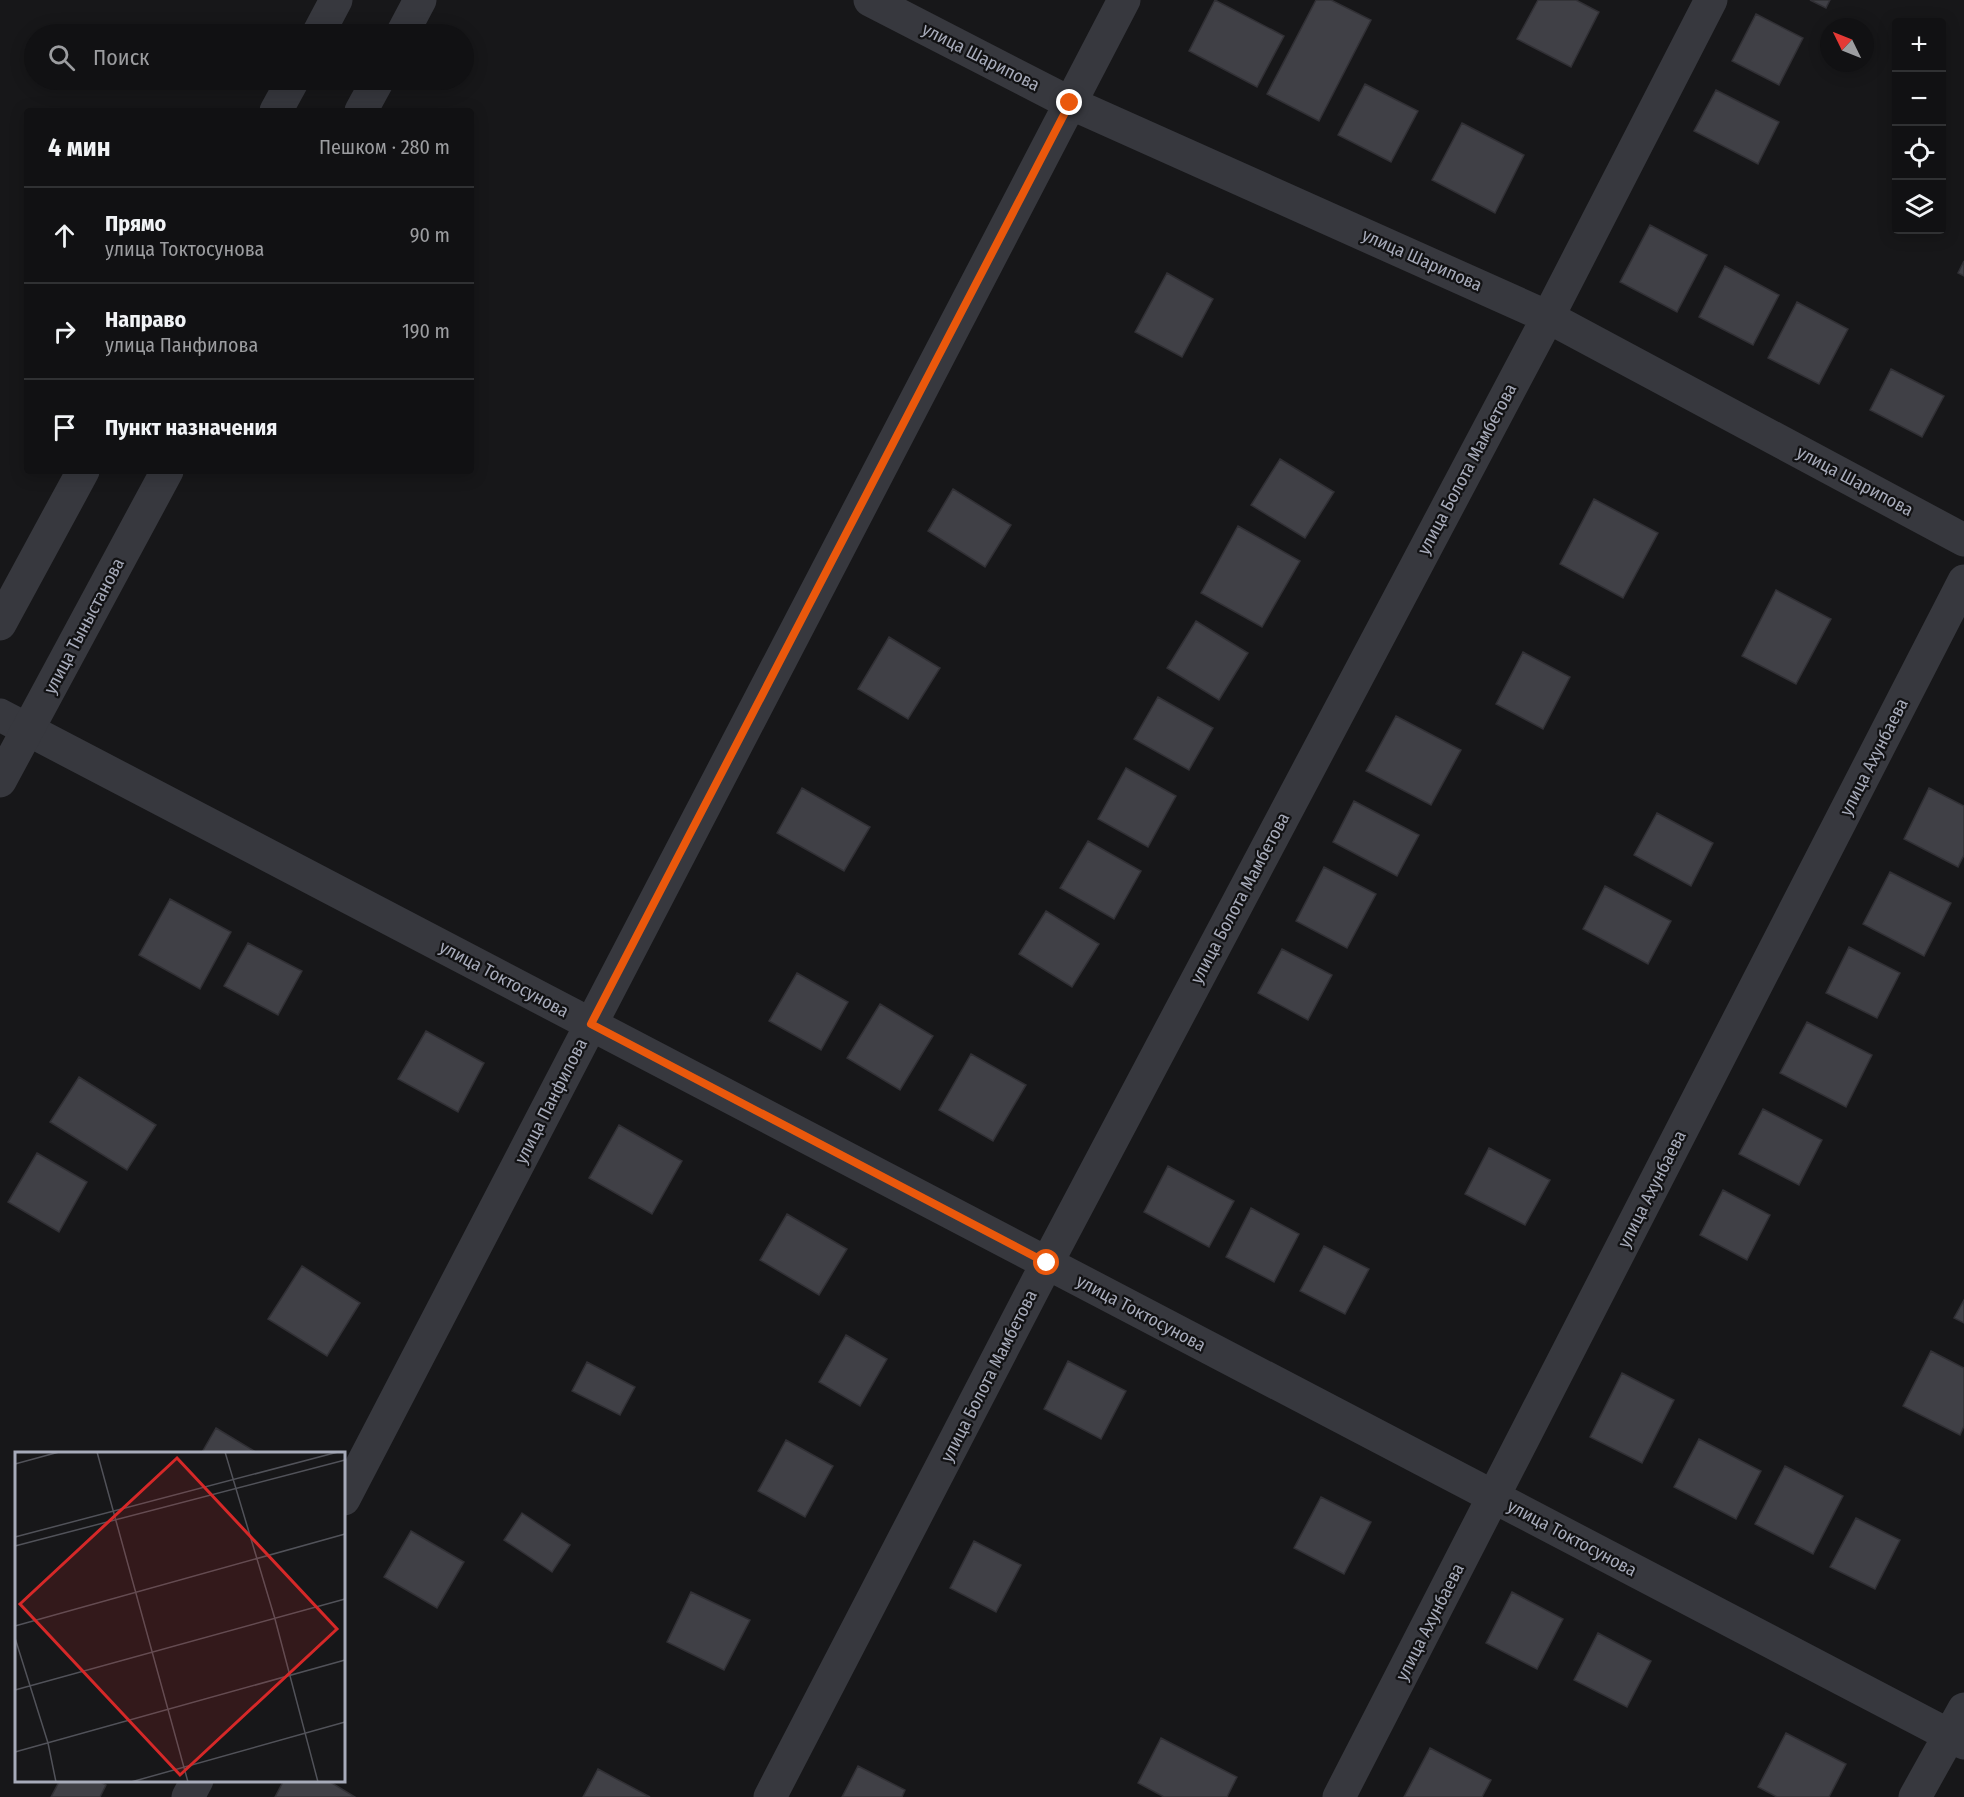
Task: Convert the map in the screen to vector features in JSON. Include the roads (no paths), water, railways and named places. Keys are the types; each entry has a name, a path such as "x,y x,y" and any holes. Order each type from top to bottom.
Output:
{"street":[{"path":"323,24 336,0"},
{"path":"407,24 420,0"},
{"name":"улица Шарипова","path":"870,0 1070,103 1548,317 1964,540"},
{"name":"улица Панфилова","path":"345,1497 1124,0"},
{"name":"улица Болота Мамбетова","path":"770,1797 1047,1263 1548,317 1711,0"},
{"path":"278,108 288,90"},
{"path":"363,108 373,90"},
{"path":"0,624 80,474"},
{"name":"улица Тыныстанова","path":"0,782 14,722 165,474"},
{"name":"улица Ахунбаева","path":"1338,1797 1964,581"},
{"name":"улица Токтосунова","path":"14,722 1494,1497 1959,1729"},
{"path":"1915,1797 1959,1729"},
{"path":"188,1797 196,1782"}]}
